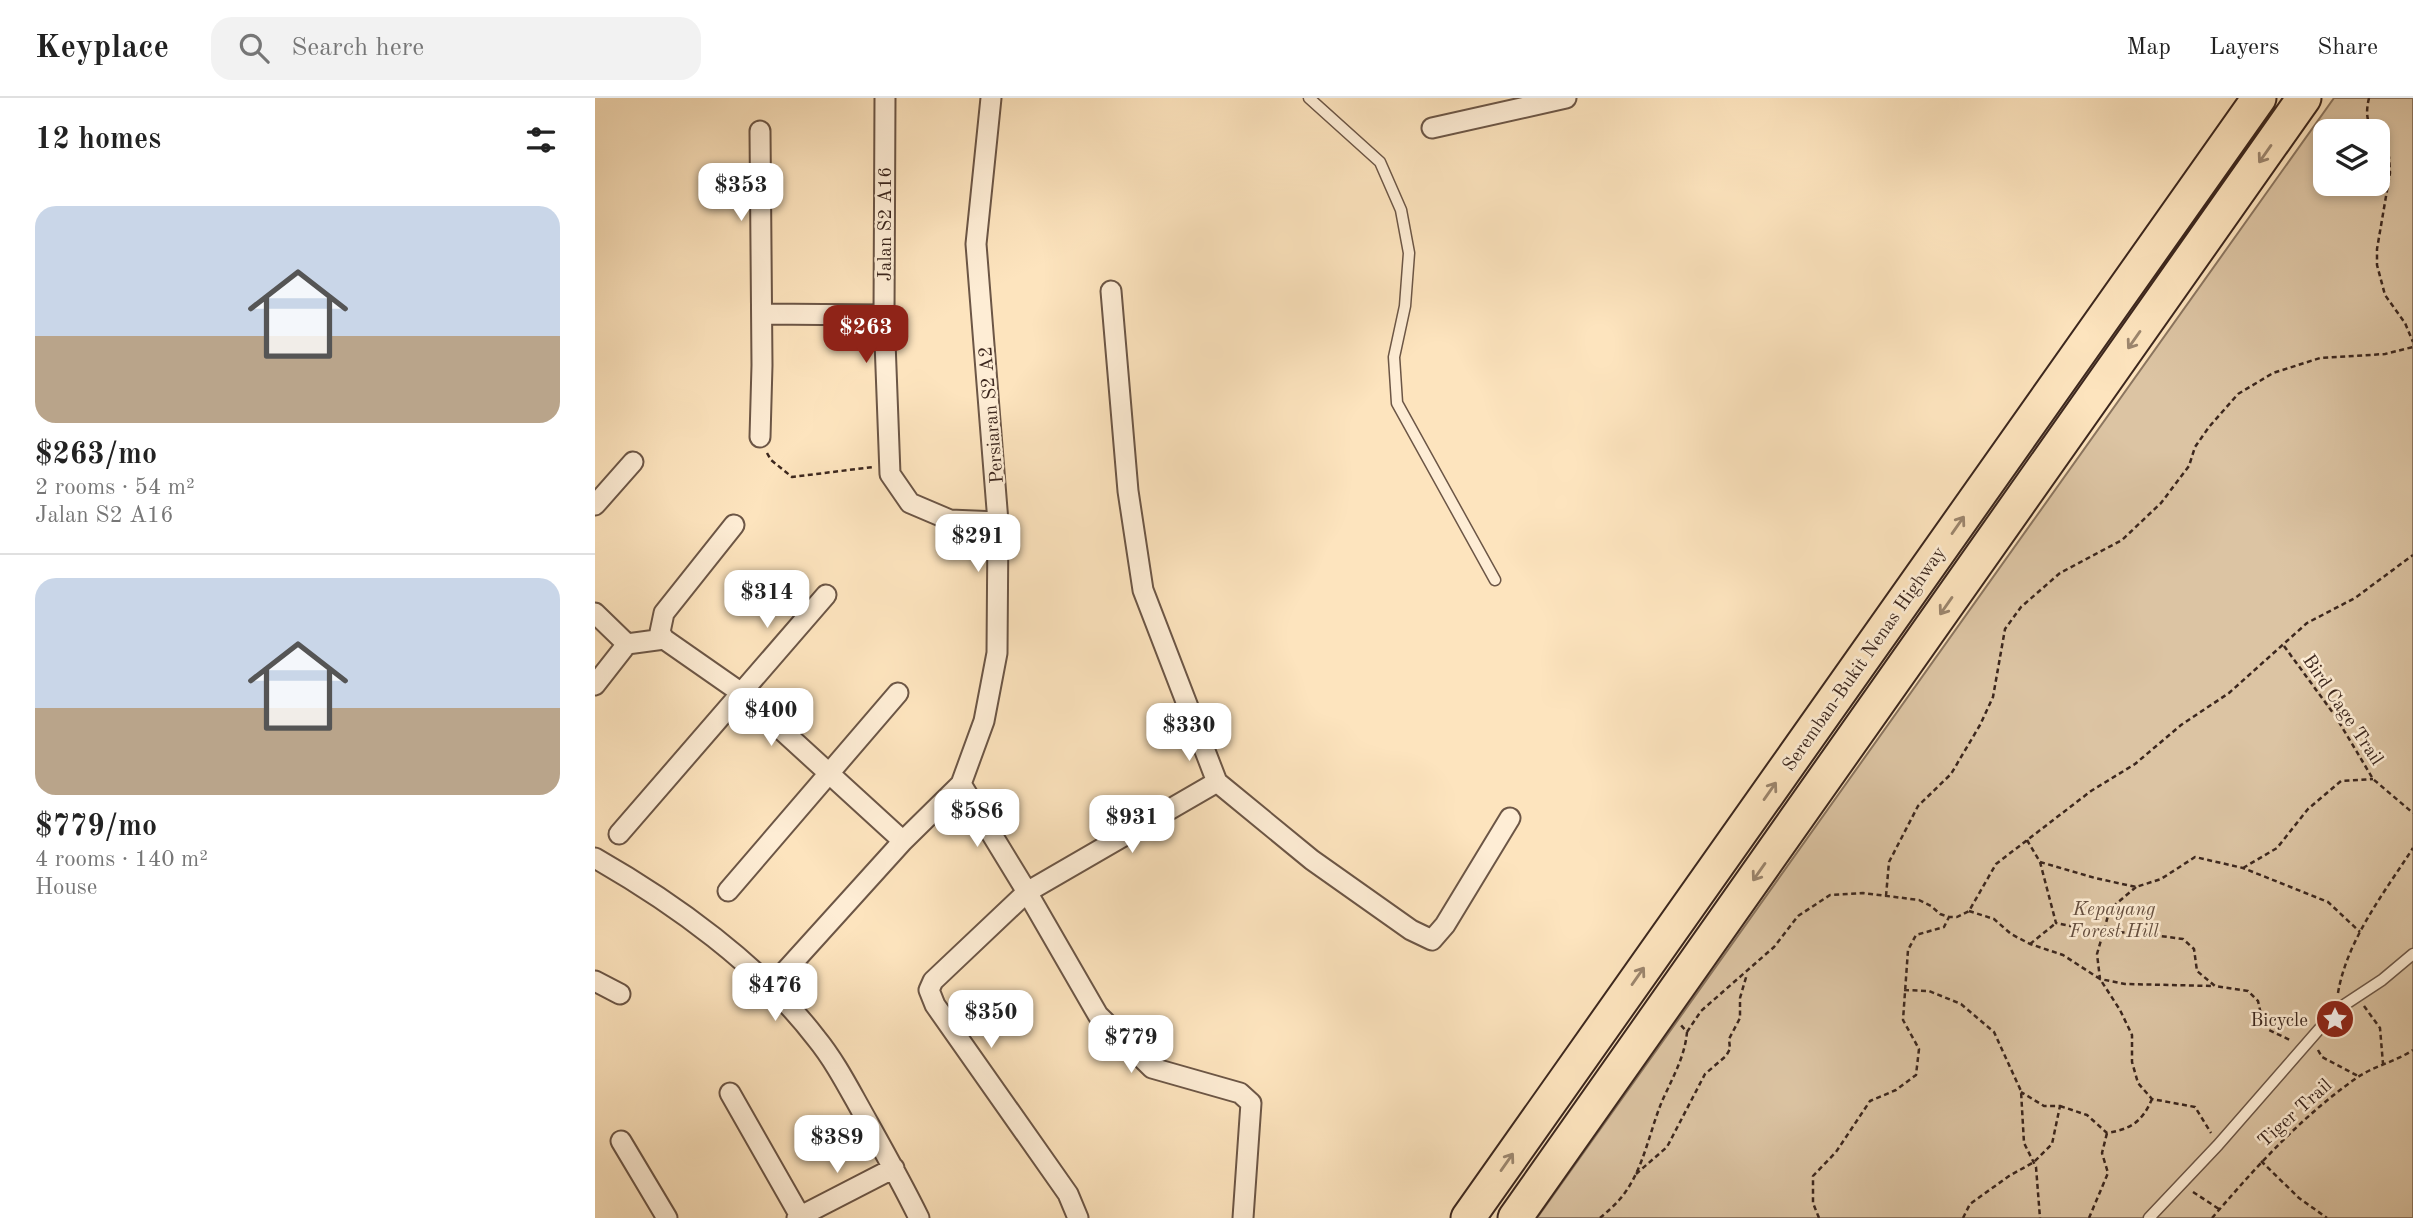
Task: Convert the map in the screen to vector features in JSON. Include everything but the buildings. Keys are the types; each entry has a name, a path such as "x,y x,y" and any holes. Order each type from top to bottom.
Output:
{"highway":[{"name":"Seremban-Bukit Nenas Highway","path":"1468,1218 2259,98"},
{"name":"Seremban-Bukit Nenas Highway","path":"1515,1218 2304,98"}],"street":[{"name":"Jalan S2 A16","path":"885,98 884,315 890,474 910,503 950,520 998,522"},
{"name":"Persiaran S2 A2","path":"770,988 903,841 961,784 984,720 997,653 998,522 976,244 991,98"},
{"path":"1432,128 1566,98"},
{"path":"759,437 762,314 760,131"},
{"path":"1111,291 1129,491 1143,590 1217,782 1312,860 1411,930 1432,940 1445,925 1510,818"},
{"path":"762,314 884,315"},
{"path":"595,505 633,462"},
{"path":"734,525 664,613 660,632 664,639 740,692 903,841"},
{"path":"619,834 826,595"},
{"path":"595,613 627,644"},
{"path":"595,685 627,644 664,639"},
{"path":"728,891 898,693"},
{"path":"1078,1218 1068,1194 935,1005 929,990 933,981 1027,892 1217,782"},
{"path":"961,784 1098,1015 1152,1068 1240,1093 1251,1103 1243,1218"},
{"path":"595,858 694,920 770,988 815,1036 835,1064 919,1218"},
{"path":"595,981 619,994"},
{"path":"730,1093 808,1215 894,1168"},
{"path":"621,1141 667,1218"}],"lane":[{"path":"1309,98 1380,162 1401,210 1409,253 1405,306 1394,357 1397,403 1495,580"},
{"path":"2149,1218 2218,1145 2335,1011 2413,954"}],"path":[{"path":"2367,119 2369,98"},
{"path":"1886,896 1889,862 1918,806 1958,764 1989,707 2004,629 2021,607 2060,573 2122,540 2161,503 2189,466 2195,447 2209,427 2238,394 2273,373 2320,358 2385,354 2413,345 2405,323 2385,295 2377,265 2386,196"},
{"path":"759,437 771,460 792,477 890,465"},
{"path":"1600,1218 1621,1198 1634,1176 1686,1048 1687,1032 1701,1011 1775,947 1798,916 1830,895 1863,893 1919,900 1949,918 1969,911 1996,864 2091,791 2135,764 2181,725 2229,693 2307,623 2355,598 2413,555"},
{"name":"Bird Cage Trail","path":"2284,646 2336,717 2374,779 2413,813"},
{"path":"2243,868 2277,848 2308,809 2341,780 2374,779"},
{"path":"2027,840 2040,862 2056,923"},
{"path":"2335,1011 2341,974 2360,932 2413,848"},
{"path":"2218,1145 2195,1107 2152,1099 2138,1083 2132,1062 2132,1035 2100,979 2097,954 2109,909 2136,887 2161,879 2195,857 2243,868 2327,902 2360,932"},
{"path":"2040,862 2136,887"},
{"path":"1969,911 1993,919 2011,934 2030,944 2063,955 2100,979 2125,984 2215,986 2248,991 2258,1001 2263,1023 2269,1030 2303,1046"},
{"path":"1819,1218 1813,1203 1814,1176 1836,1152 1870,1101 1896,1090 1916,1075 1919,1049 1903,1020 1908,950 1916,936 1944,927 1949,918"},
{"path":"2030,944 2056,923 2183,939 2194,949 2197,971 2215,986"},
{"path":"1634,1176 1667,1147 1706,1073 1726,1056 1730,1049 1729,1039 1740,1018 1741,990 1749,971"},
{"path":"1904,990 1929,991 1961,1004 1994,1032 2021,1091 2024,1143 2035,1162 2041,1218"},
{"path":"2357,997 2380,1028 2383,1064"},
{"path":"1680,1024 1687,1032"},
{"path":"2311,1037 2322,1057 2358,1076"},
{"name":"Tiger Trail","path":"2212,1218 2260,1161 2317,1107 2358,1076 2413,1050"},
{"path":"2021,1091 2044,1106 2060,1106 2087,1115 2107,1133"},
{"path":"2107,1133 2125,1130 2145,1115 2152,1099"},
{"path":"1963,1218 1971,1204 2009,1176 2035,1162 2052,1144 2060,1106"},
{"path":"2089,1218 2108,1173 2102,1153 2107,1133"},
{"path":"2260,1161 2299,1198 2327,1218"},
{"path":"2180,1184 2219,1209"}],"green space":[{"name":"Kepayang Forest Hill","path":"2334,98 2413,98 2413,1218 1537,1218 2313,128 2313,196 2390,196 2390,119 2319,119"}],"place":[{"name":"Bicycle","path":"2335,1019"}]}
